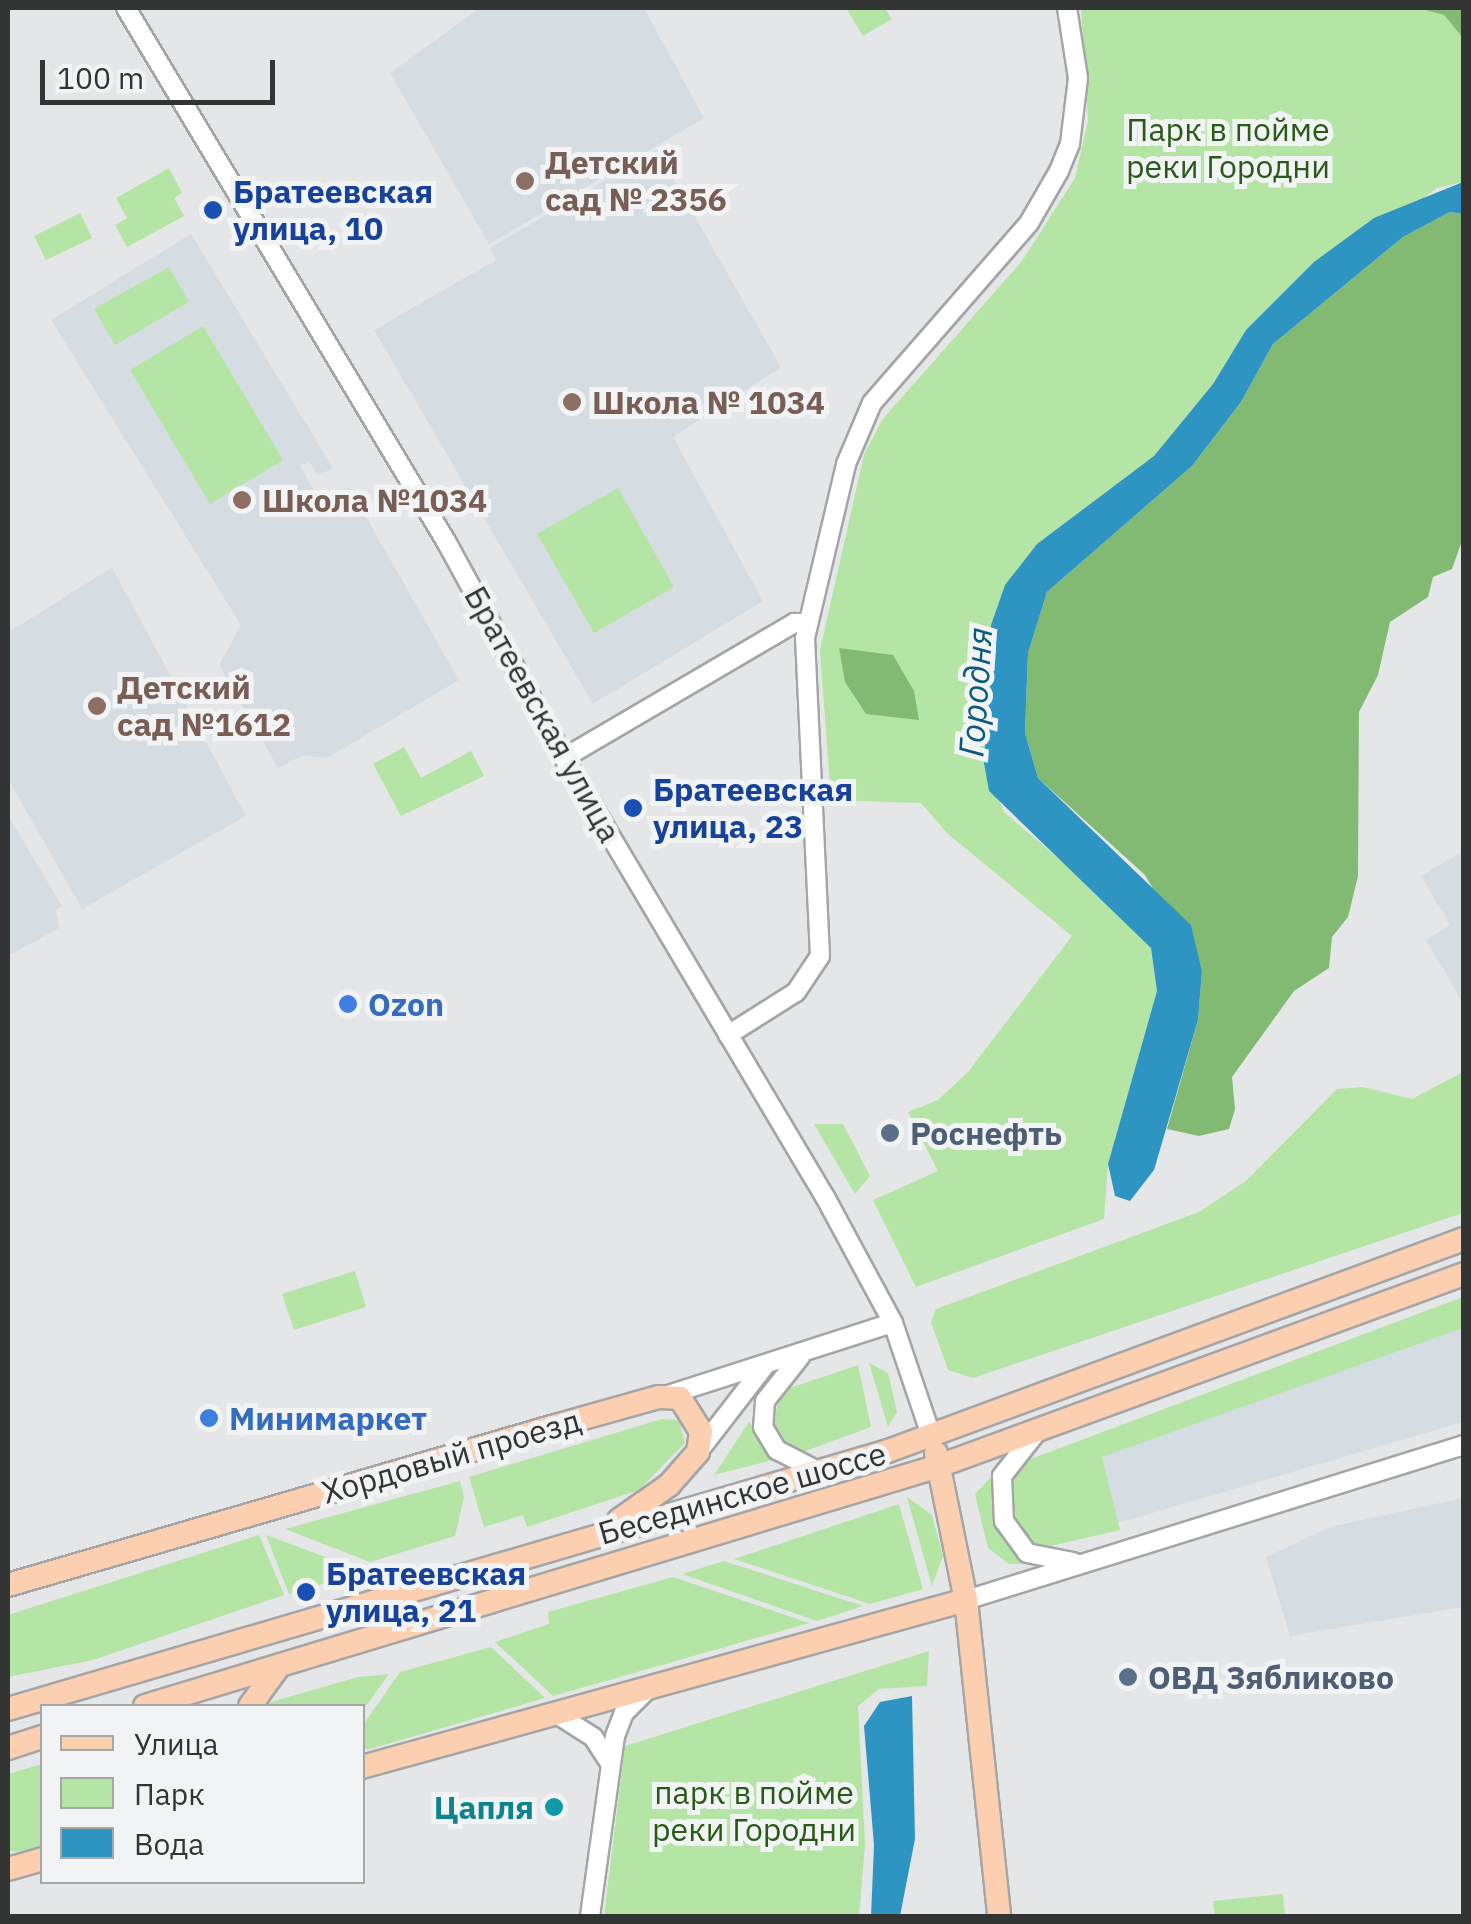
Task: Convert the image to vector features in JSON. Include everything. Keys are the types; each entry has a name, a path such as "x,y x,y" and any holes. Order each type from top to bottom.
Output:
{"main road":[{"name":"Бесединское шоссе","path":"8,1708 931,1435 1464,1239"},
{"name":"Бесединское шоссе","path":"152,1704 940,1466 1464,1274"},
{"path":"585,1539 647,1503 698,1452 701,1431 690,1406 659,1398"},
{"name":"Хордовый проезд","path":"8,1585 659,1398"},
{"path":"931,1435 966,1600 999,1916"},
{"path":"365,1766 966,1600"},
{"path":"252,1704 280,1666"},
{"path":"8,1748 40,1738"},
{"path":"8,1856 40,1859"},
{"path":"8,1868 40,1860"}],"street":[{"name":"Братеевская улица","path":"126,8 447,543 564,758 893,1323 931,1435"},
{"path":"728,1035 796,992 820,956 807,623 846,464 872,403 1029,223 1059,171 1070,144 1078,78 1067,8"},
{"path":"564,758 794,623 807,623"},
{"name":"Хордовый проезд","path":"659,1398 893,1323"},
{"path":"804,1353 770,1390 764,1428 776,1450 818,1471"},
{"path":"698,1452 766,1364"},
{"path":"1036,1433 1002,1476 1004,1521 1026,1553 1079,1563"},
{"path":"966,1600 1464,1446"},
{"path":"590,1916 608,1762 624,1713 653,1686"},
{"path":"555,1713 594,1737 608,1762"}],"shaded area":[{"name":"Детский сад № 2356","path":"480,8 644,8 704,118 489,244 390,73"},
{"name":"Школа № 1034","path":"657,150 781,367 673,437 763,601 593,704 374,330 496,260 490,248"},
{"name":"Школа №1034","path":"191,234 333,468 318,476 309,461 300,466 321,503 349,487 459,680 327,758 303,755 278,768 219,665 241,625 51,320"},
{"name":"Детский сад №1612","path":"112,567 246,816 82,909 8,779 8,633"},
{"path":"8,815 62,906 56,910 59,928 8,956"},
{"path":"1463,851 1463,1003 1426,940 1450,925 1421,876"},
{"path":"1463,1328 1463,1422 1118,1523 1101,1457"},
{"path":"1463,1498 1463,1607 1290,1636 1266,1557 1330,1527"}],"green space":[{"path":"846,8 885,8 892,19 863,36"},
{"name":"Парк в пойме реки Городни","path":"1081,8 1463,8 1463,182 1437,188 1246,330 1213,384 1154,456 1037,544 1005,586 991,626 984,763 1004,812 1111,903 1151,948 1157,991 1108,1164 1104,1219 916,1287 873,1200 938,1171 908,1112 938,1100 968,1072 1072,936 948,834 921,803 831,800 820,650 864,455 882,420 1022,261 1075,178 1088,121"},
{"path":"1418,8 1463,8 1463,38 1444,15"},
{"path":"169,168 182,193 174,198 184,216 127,247 115,225 127,218 116,198"},
{"path":"1450,212 1463,214 1463,538 1452,569 1433,577 1428,597 1390,622 1378,675 1359,712 1358,876 1348,917 1332,937 1329,968 1294,991 1232,1077 1235,1109 1229,1129 1199,1136 1167,1129 1198,1020 1202,972 1145,875 1038,778 1025,733 1028,653 1047,592 1192,466 1241,402 1273,344 1403,237"},
{"path":"80,213 92,238 46,260 34,236"},
{"path":"169,267 189,302 115,345 94,309"},
{"path":"203,326 283,460 210,504 130,370"},
{"path":"618,488 674,587 594,633 537,534"},
{"path":"839,648 893,655 914,691 919,720 866,714 845,682"},
{"path":"404,747 421,778 471,751 484,776 401,816 373,764"},
{"path":"1463,1072 1463,1213 973,1378 948,1370 931,1322 936,1309 1199,1212 1246,1181 1337,1089 1363,1087 1412,1099"},
{"path":"814,1124 843,1124 870,1176 855,1194"},
{"path":"355,1271 366,1307 294,1330 282,1294"},
{"path":"1463,1297 1463,1328 1102,1457 1120,1530 1038,1549 1009,1513 1006,1489 1028,1460"},
{"path":"869,1363 888,1373 897,1412 888,1427"},
{"path":"858,1365 871,1427 797,1454 786,1448 772,1427 781,1391"},
{"path":"662,1419 679,1420 685,1443 639,1490 527,1527 523,1515 484,1527 469,1477"},
{"path":"749,1422 777,1459 714,1475"},
{"path":"996,1472 992,1508 1001,1534 1014,1553 1033,1564 1009,1564 988,1548 975,1494"},
{"path":"460,1481 464,1497 455,1536 370,1562 285,1529"},
{"path":"907,1497 932,1515 943,1556 932,1586"},
{"path":"899,1504 923,1589 870,1604 734,1559"},
{"path":"259,1535 284,1595 93,1660 8,1677 8,1615"},
{"path":"266,1535 347,1565 342,1578 289,1594"},
{"path":"724,1561 863,1606 817,1621 682,1574"},
{"path":"673,1577 809,1623 553,1696 495,1642 549,1624 548,1612"},
{"path":"491,1647 545,1698 367,1750 365,1722 400,1672"},
{"name":"парк в пойме реки Городни","path":"929,1651 927,1686 879,1689 858,1706 865,1844 859,1916 604,1916 625,1746"},
{"path":"389,1674 365,1707 365,1704 264,1704 358,1677"},
{"path":"40,1765 40,1847 8,1850 8,1774"},
{"path":"1283,1894 1285,1916 1215,1916 1213,1901"}],"water":[{"path":"1463,182 1463,214 1450,212 1403,237 1273,344 1241,402 1192,466 1047,592 1028,653 1025,733 1038,778 1191,925 1202,972 1198,1020 1154,1170 1130,1201 1115,1196 1108,1164 1157,991 1151,948 989,791 984,763 991,625 1005,585 1037,544 1154,456 1213,384 1246,330 1314,262 1374,218"},
{"path":"912,1696 915,1839 900,1916 871,1916 874,1845 864,1726 880,1702"}],"place":[{"name":"Детский сад № 2356","path":"525,181"},
{"name":"Братеевская улица, 10","path":"213,210"},
{"name":"Школа № 1034","path":"572,402"},
{"name":"Школа №1034","path":"242,500"},
{"name":"Детский сад №1612","path":"97,706"},
{"name":"Братеевская улица, 23","path":"633,808"},
{"name":"Ozon","path":"348,1004"},
{"name":"Роснефть","path":"890,1133"},
{"name":"Минимаркет","path":"209,1418"},
{"name":"Братеевская улица, 21","path":"306,1592"},
{"name":"ОВД Зябликово","path":"1128,1677"},
{"name":"Цапля","path":"554,1807"}],"water label":[{"name":"Городня","path":"975,692"}]}
